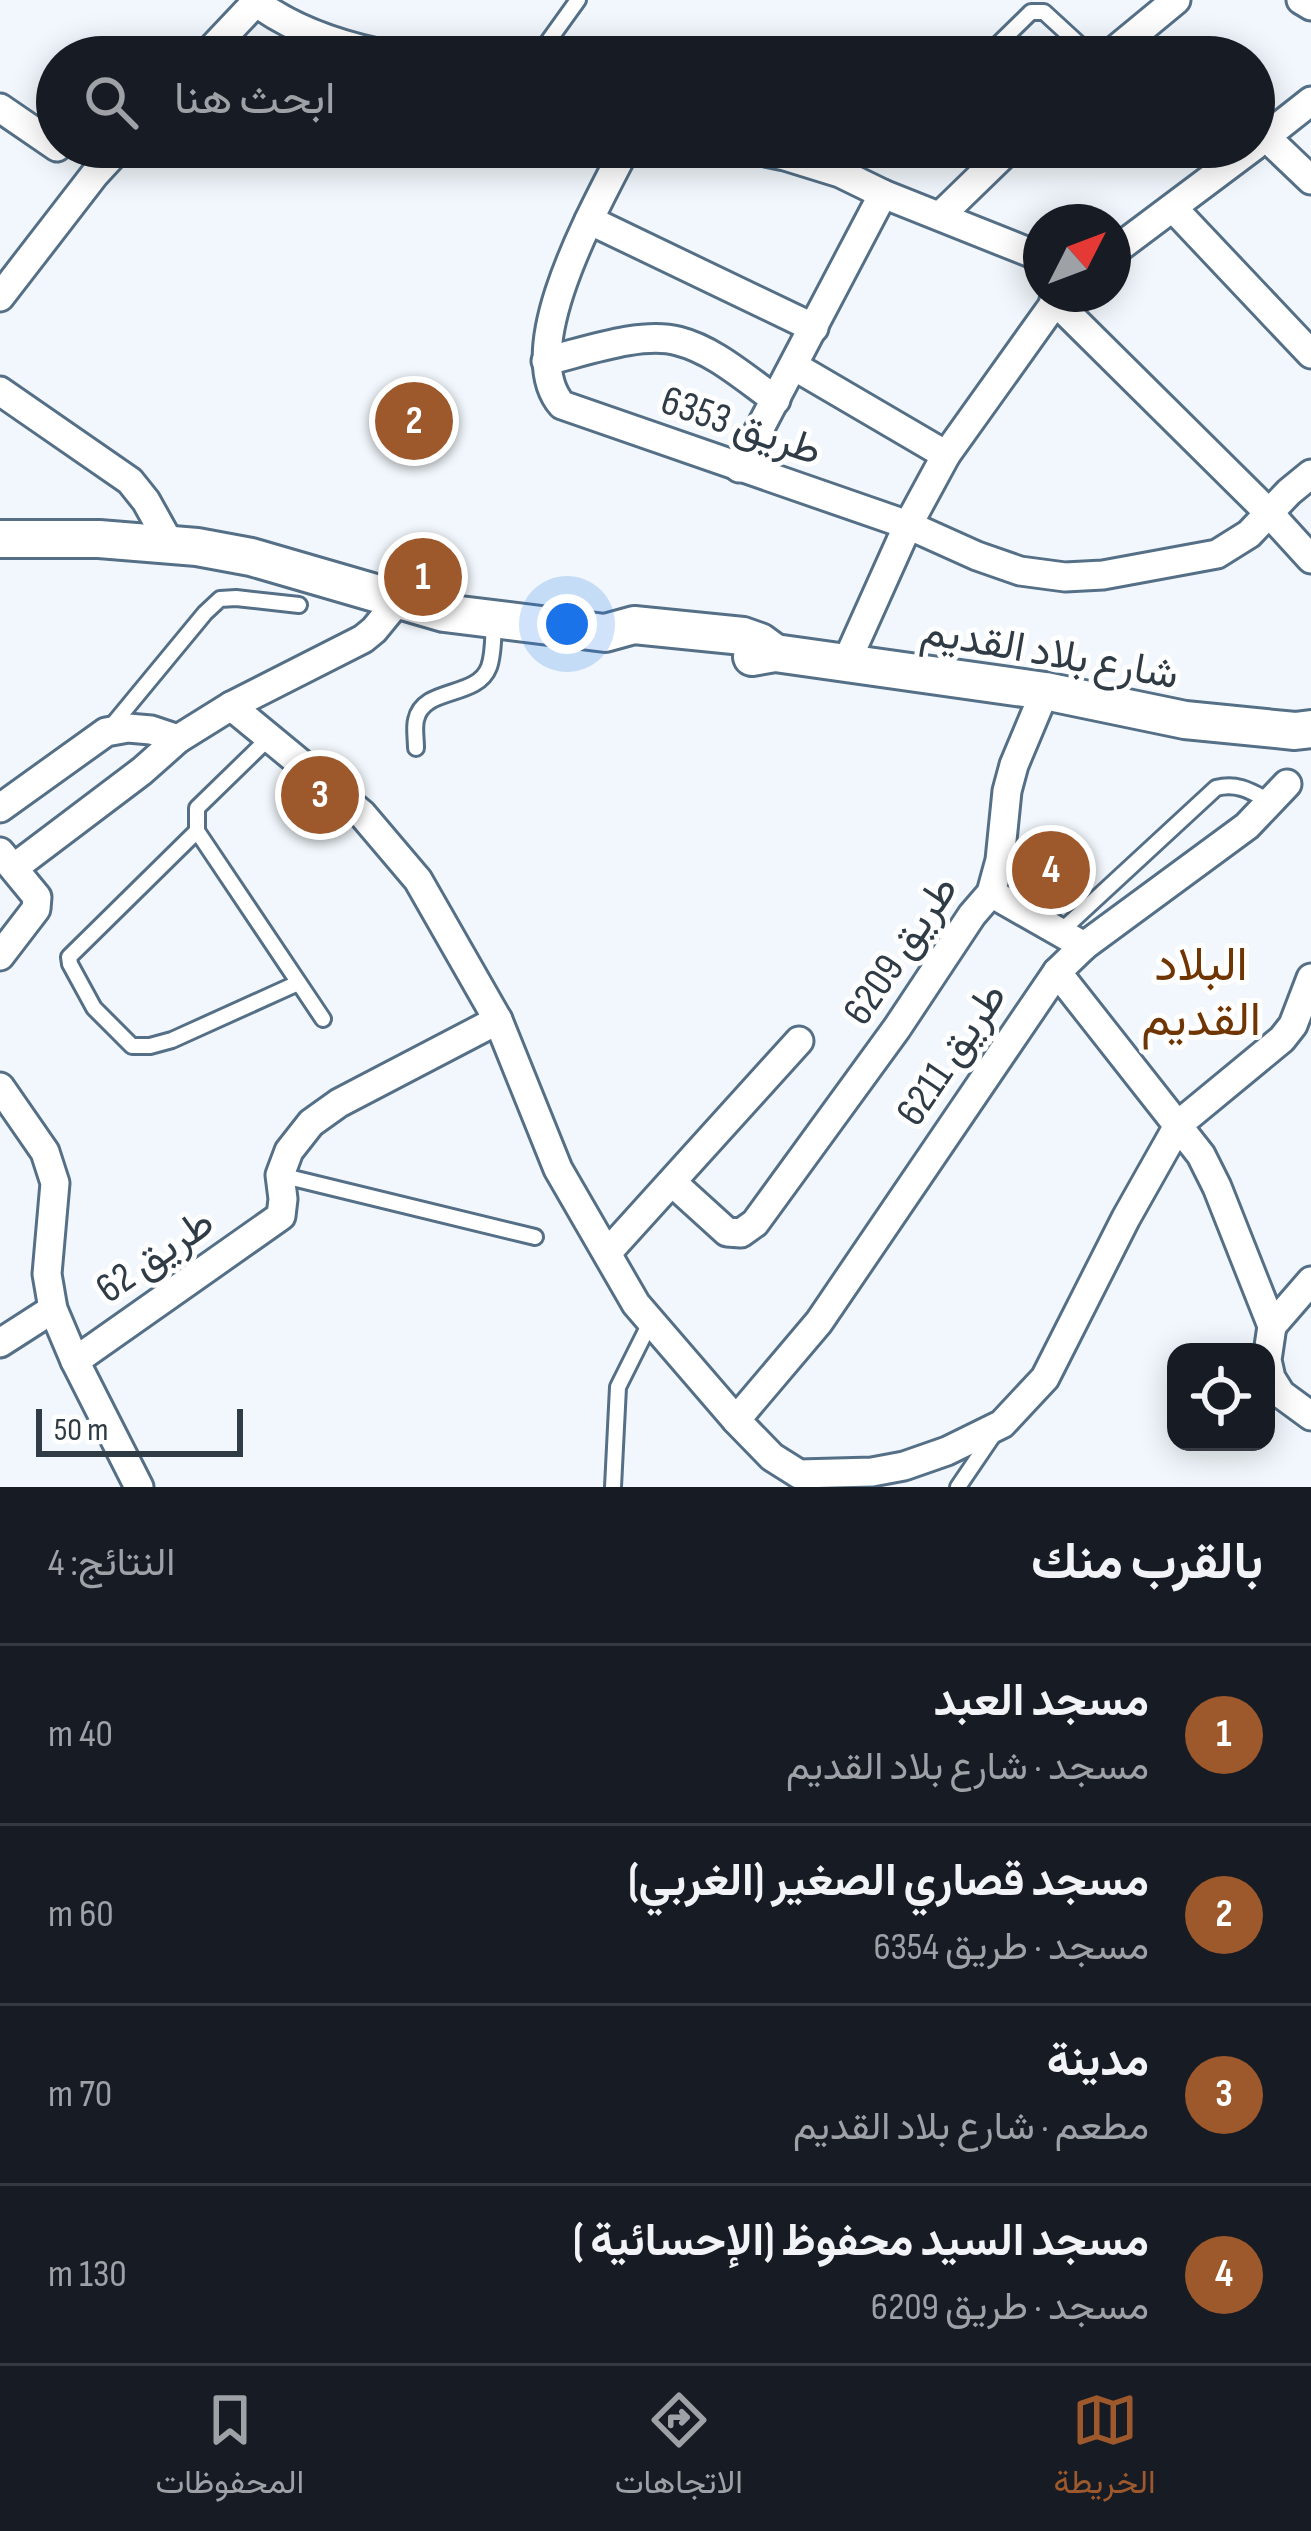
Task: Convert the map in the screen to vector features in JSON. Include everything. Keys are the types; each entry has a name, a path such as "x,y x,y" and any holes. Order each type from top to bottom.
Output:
{"street":[{"path":"1132,36 1176,0"},
{"path":"1300,0 1311,6"},
{"path":"223,36 255,1 322,36"},
{"path":"1275,130 1311,101"},
{"path":"0,108 36,133"},
{"path":"1275,155 1311,180"},
{"path":"87,168 95,174"},
{"path":"0,297 101,168"},
{"path":"546,361 554,311 589,220 615,168"},
{"path":"824,168 1023,249"},
{"path":"941,215 989,168"},
{"path":"1131,239 1226,168"},
{"path":"739,468 883,194"},
{"path":"1174,208 1311,354"},
{"path":"589,220 814,328"},
{"path":"846,663 908,525 946,455 1046,312"},
{"path":"1072,312 1311,559"},
{"name":"طريق 6353","path":"776,400 712,357 673,340 652,338 546,361 554,395 574,410 908,525 1020,571 1065,577 1103,574 1216,554 1249,534 1311,475"},
{"name":"طريق 6353","path":"794,366 946,455"},
{"path":"0,391 130,481 170,544"},
{"name":"شارع بلاد القديم","path":"0,539 99,538 170,544 251,557 444,614 604,633 634,625 743,636 775,652 1045,691 1185,720 1303,730"},
{"path":"0,956 36,908 37,897 7,859 231,706 363,639 397,602"},
{"name":"طريق 6209","path":"673,1183 727,1232 740,1233 754,1223 991,893 1000,860 1007,791 1045,691"},
{"path":"231,706 362,814 418,880 498,1021 558,1169 636,1304 736,1420 799,1481 904,1466 1002,1424 1045,1378 1179,1124 1282,1039 1310,984"},
{"path":"0,808 106,732 151,730 178,739"},
{"path":"1290,794 1303,730"},
{"name":"طريق 6211","path":"736,1420 818,1322 1057,971 1072,939 1196,861 1290,794"},
{"path":"991,893 1072,939"},
{"path":"1057,971 1201,1155 1271,1327 1271,1378 1281,1394 1311,1416"},
{"path":"280,1175 289,1151 310,1123 339,1103 498,1021"},
{"path":"608,1252 799,1041"},
{"name":"طريق 62","path":"0,1087 45,1152 55,1183 47,1274 53,1309 139,1487"},
{"name":"طريق 62","path":"75,1361 281,1216 280,1175"},
{"path":"1271,1327 1311,1281"},
{"path":"0,1343 53,1309"}],"lane":[{"path":"552,36 578,0"},
{"path":"1006,36 1030,12 1044,12 1070,36"},
{"path":"106,732 220,599 299,605"},
{"path":"416,748 416,720 422,707 474,685 488,670 494,620"},
{"path":"270,737 197,808 197,831 323,1019"},
{"path":"1072,939 1216,788 1229,784 1290,794"},
{"path":"197,831 69,957 94,1008 132,1046 150,1046 298,983"},
{"path":"280,1175 535,1237"},
{"path":"614,1487 619,1387 651,1321"},
{"path":"958,1487 1002,1424"}],"place":[{"name":"مسجد قصاري الصغير (الغربي)","path":"414,421"},
{"name":"مسجد العبد","path":"423,577"},
{"name":"مدينة","path":"320,795"},
{"name":"مسجد السيد محفوظ (الإحسائية )","path":"1051,870"}],"district":[{"name":"البلاد القديم","path":"1201,990"}]}
